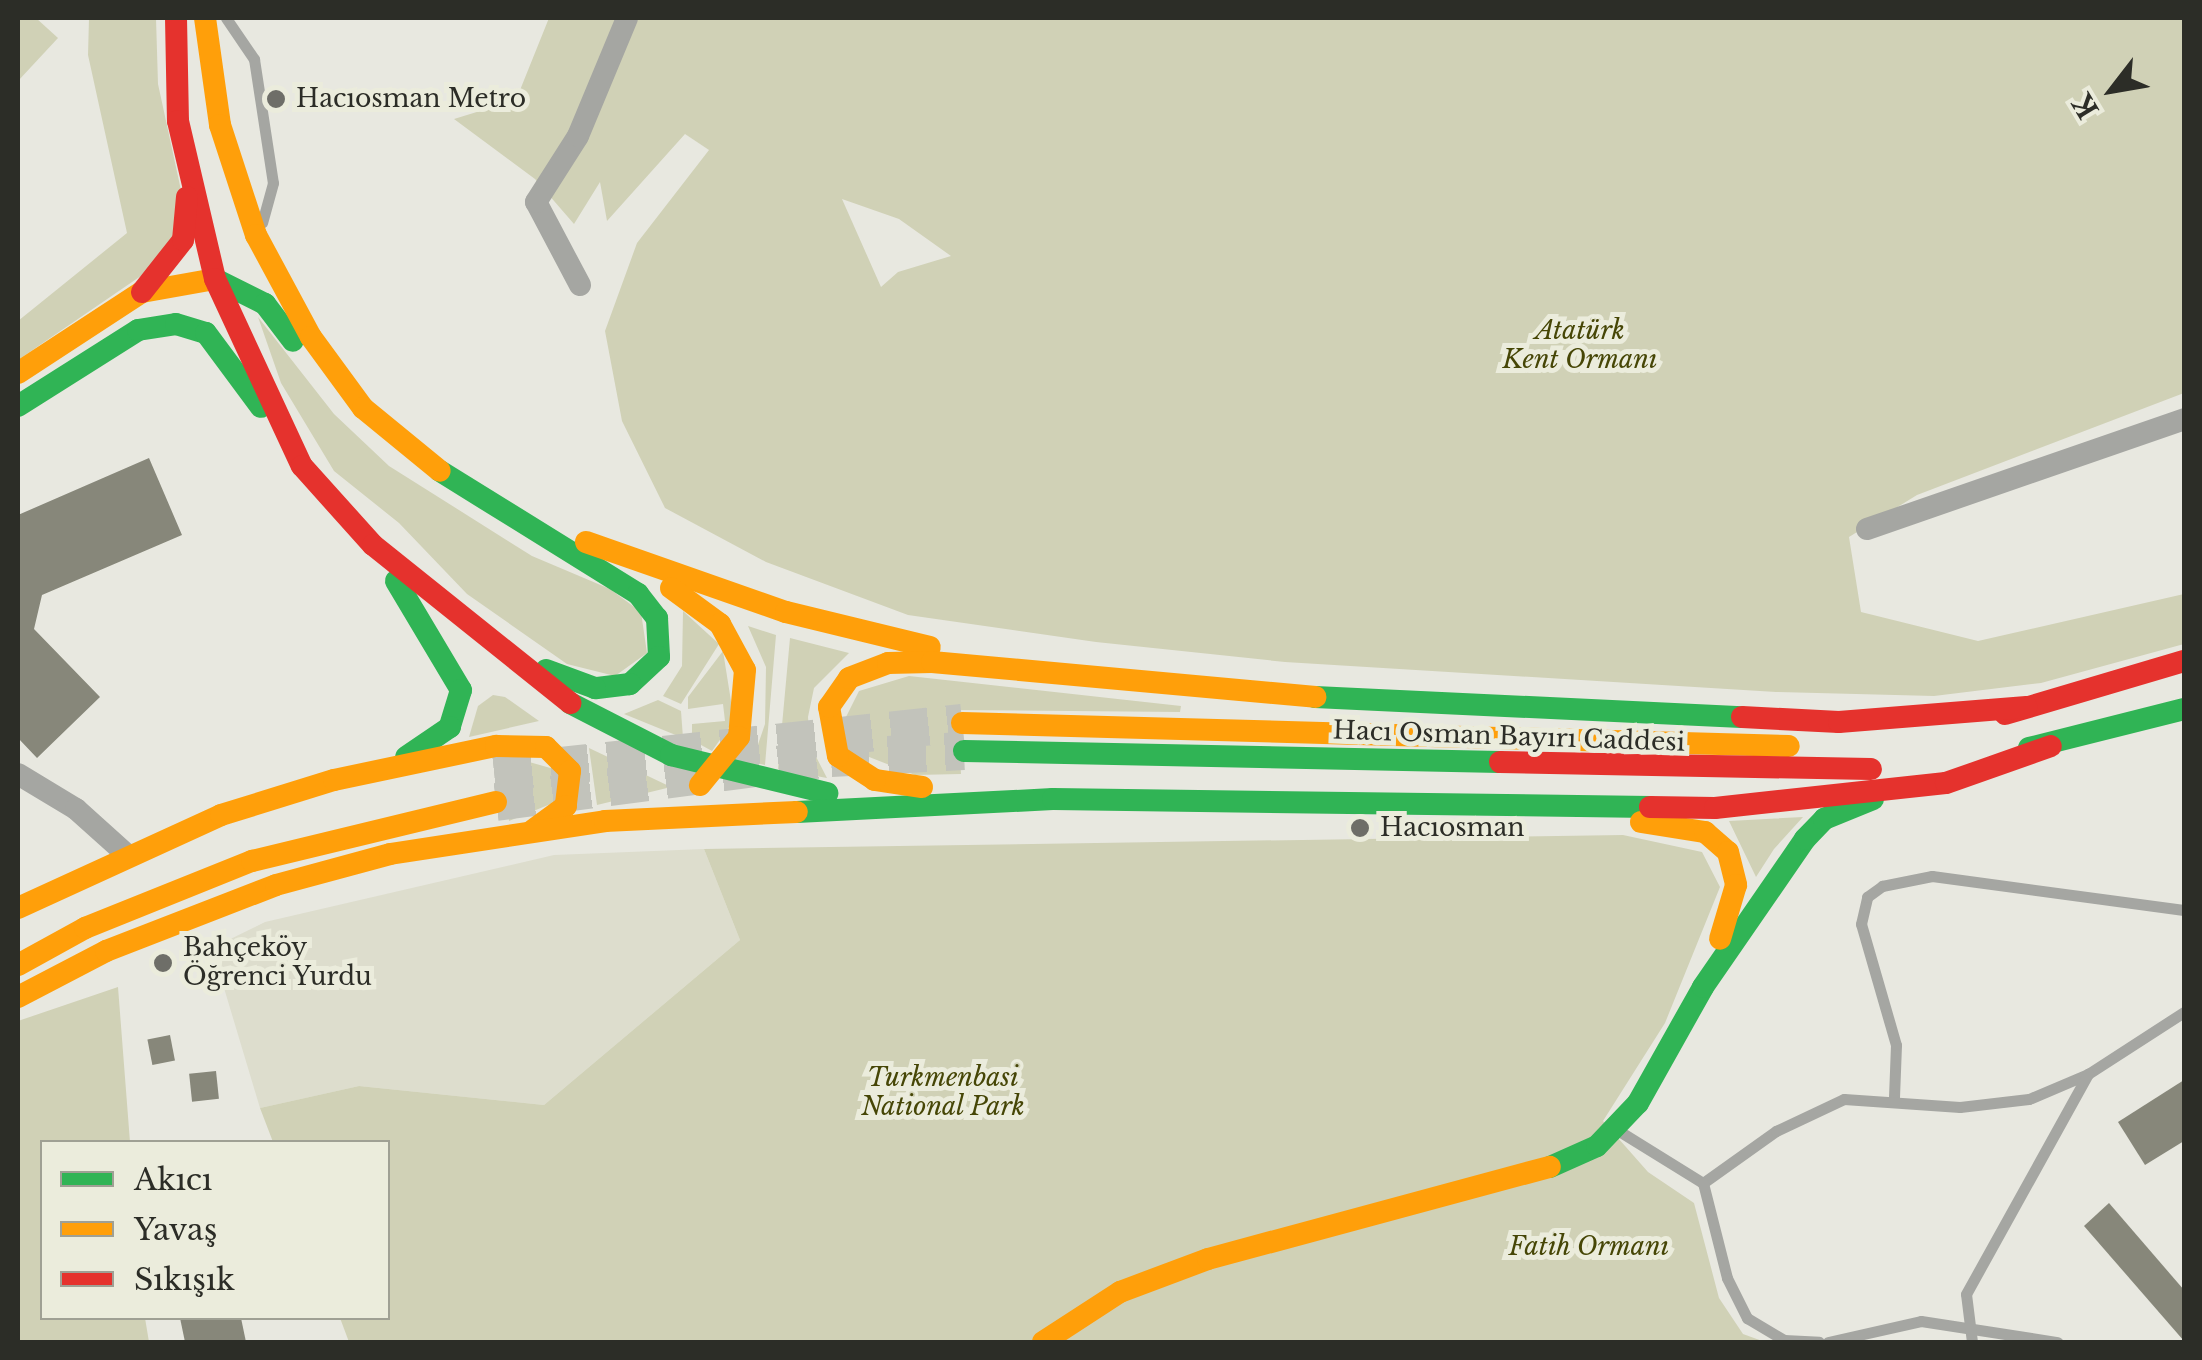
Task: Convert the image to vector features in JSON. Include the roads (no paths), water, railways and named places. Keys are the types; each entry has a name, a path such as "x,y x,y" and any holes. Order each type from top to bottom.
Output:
{"main road":[{"path":"142,292 183,240 185,160 176,18"},
{"path":"205,18 220,126 256,235 311,336 363,408"},
{"path":"185,160 215,280 280,432"},
{"path":"18,373 142,292 178,280 215,280 265,304 315,370 424,461 638,594 662,639 647,672 612,689 506,659"},
{"path":"18,406 138,330 176,324 206,333 280,432 373,545 461,690 442,736 386,768"},
{"path":"508,516 786,612 1029,671"},
{"path":"373,545 506,659 618,732 718,770 906,805"},
{"path":"605,821 675,800 718,770 747,709 735,646 704,608 606,550"},
{"path":"990,800 894,786 855,771 831,743 829,706 849,678 888,663 1029,671 1207,692 1764,720 1896,721 2026,707 2184,661"},
{"name":"Hacı Osman Bayırı Caddesi","path":"962,724 1817,746 1956,730 2026,707"},
{"path":"18,997 106,951 276,885 390,854 605,821 990,800 1522,811 1715,808 1900,789 1999,770 2051,746 2184,709"},
{"path":"18,908 125,853 221,815 386,768 496,746 546,747 563,758 572,792 557,818 530,831"},
{"name":"Hacı Osman Bayırı Caddesi","path":"964,751 1828,771 2051,746"},
{"path":"18,933 115,882 232,836 494,773"},
{"path":"1043,1342 1138,1285 1208,1259 1521,1179 1575,1160 1616,1128 1702,988 1815,829 1900,789"},
{"path":"18,966 85,928 236,867 496,802"},
{"path":"1522,811 1687,827 1718,841 1736,885 1702,988"}],"street":[{"path":"580,284 536,202 578,136 628,18"},
{"path":"1867,530 2184,419"},
{"path":"18,774 76,809 125,853"}],"lane":[{"path":"226,18 254,59 271,157 268,213 256,235"},
{"path":"1894,1097 1896,1045 1861,924 1867,898 1882,886 1932,876 2184,910"},
{"path":"1703,1182 1776,1131 1844,1100 1894,1097 1960,1106 2029,1099 2088,1074 2184,1012"},
{"path":"1973,1337 1966,1294 2088,1074"},
{"path":"1616,1128 1703,1182 1727,1278 1747,1318 1784,1340 1818,1342"},
{"path":"1828,1342 1920,1321 1973,1337 2056,1342"}],"tunnel":[{"path":"494,773 962,723"},
{"path":"496,802 831,758 964,751"}],"place":[{"name":"Hacıosman Metro","path":"276,99"},
{"name":"Hacıosman","path":"1360,828"},
{"name":"Bahçeköy Öğrenci Yurdu","path":"163,963"}],"park label":[{"name":"Atatürk Kent Ormanı","path":"1580,346"},
{"name":"Turkmenbasi National Park","path":"943,1094"},
{"name":"Fatih Ormanı","path":"1589,1247"}]}
